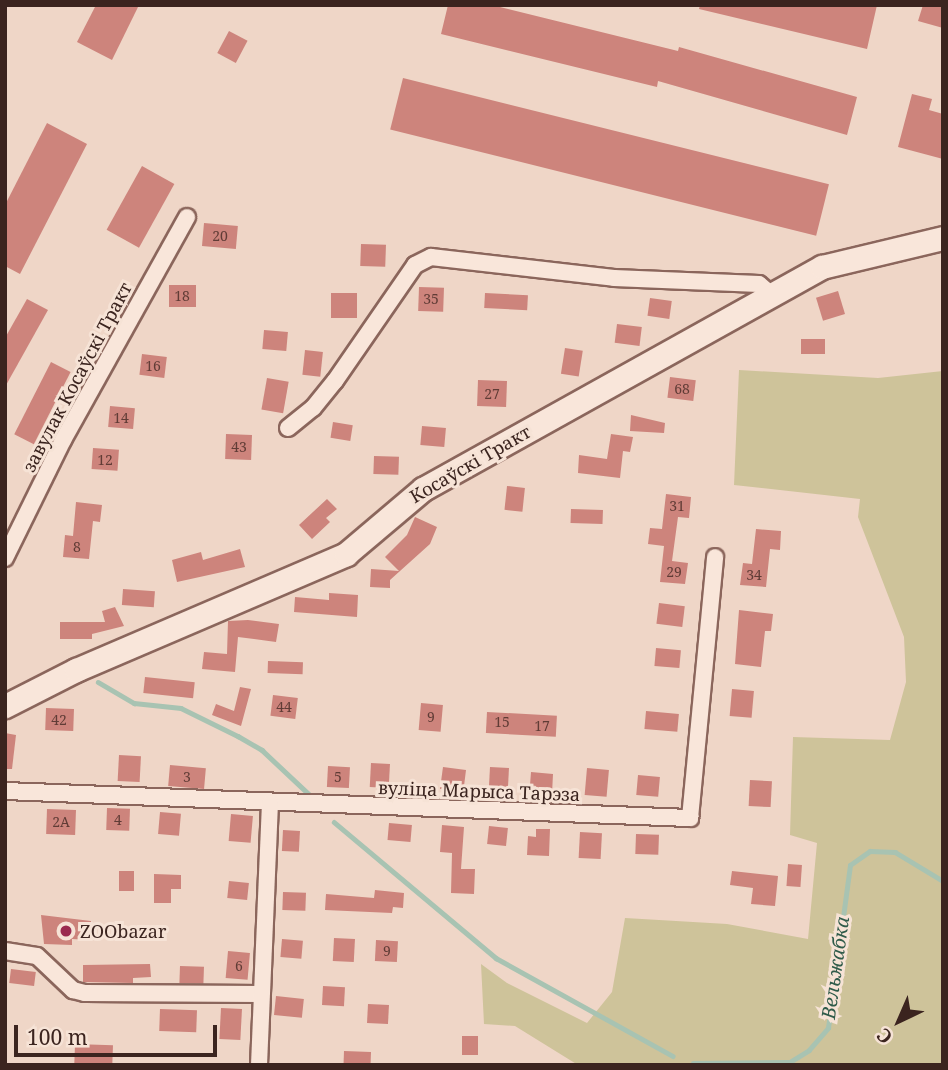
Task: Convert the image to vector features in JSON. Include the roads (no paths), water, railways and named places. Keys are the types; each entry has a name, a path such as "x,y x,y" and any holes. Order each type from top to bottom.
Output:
{"main road":[{"name":"Косаўскі Тракт","path":"5,706 75,670 346,554 423,489 843,259 943,239"}],"street":[{"name":"завулак Косаўскі Тракт","path":"5,558 64,440 187,217"},
{"path":"288,428 313,408 335,380 415,265 431,257 614,278 759,284 773,296"},
{"name":"вуліца Марыса Тарэза","path":"5,791 690,818 715,557"},
{"path":"259,1065 270,803"},
{"path":"5,951 37,956 73,990 85,993 261,994"}],"waterway":[{"name":"Вельжабка","path":"98,682 134,703 181,708 238,736 262,750 311,796"},
{"name":"Вельжабка","path":"334,822 496,958 673,1056"},
{"name":"Вельжабка","path":"693,1063 790,1062 809,1050 828,1028 850,865 870,851 895,852 943,881"}],"place":[{"name":"ZOObazar","path":"66,931"}]}
